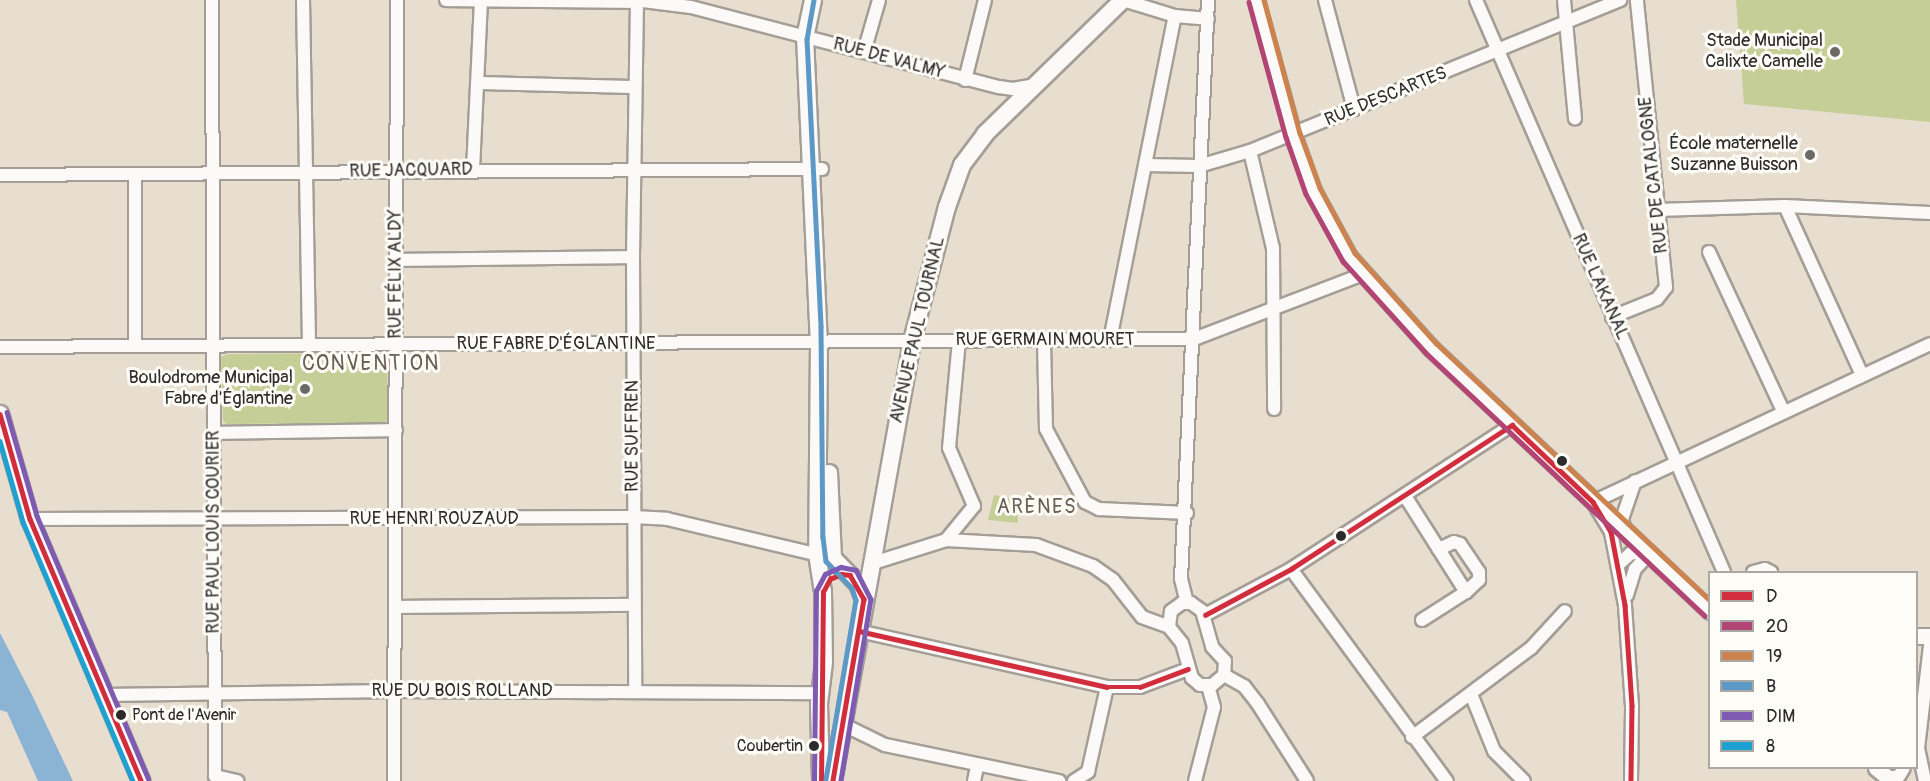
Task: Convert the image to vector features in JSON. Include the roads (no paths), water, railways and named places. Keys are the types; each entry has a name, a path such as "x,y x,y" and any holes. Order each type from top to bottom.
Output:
{"main road":[{"path":"813,0 809,38 824,341 825,556 820,693 820,781"},
{"path":"809,38 822,0"},
{"name":"AVENUE PAUL TOURNAL","path":"833,781 870,564 912,341 947,207 962,165 985,134 1123,0"},
{"path":"0,414 30,519 141,781"},
{"path":"825,556 850,575 864,599"},
{"path":"823,592 830,579 850,575"}],"street":[{"name":"RUE PAUL LOUIS COURIER","path":"212,0 215,776 237,781"},
{"path":"303,0 309,344"},
{"name":"RUE FÉLIX ALDY","path":"394,781 397,0"},
{"name":"RUE DE VALMY","path":"446,0 692,3 809,38 965,80 1014,89 1038,84"},
{"path":"864,52 879,0"},
{"path":"965,80 986,0"},
{"path":"1123,0 1175,16 1208,19"},
{"path":"1187,603 1181,579 1187,513 1199,166 1208,0"},
{"path":"1256,0 1293,135 1313,191 1348,257 1431,348 1708,608"},
{"path":"1325,0 1354,109"},
{"name":"RUE LAKANAL","path":"1476,0 1723,571"},
{"path":"1564,0 1575,118"},
{"name":"RUE DESCARTES","path":"1145,165 1199,166 1250,151 1620,0"},
{"name":"RUE DE CATALOGNE","path":"1612,317 1657,299 1666,287 1637,0"},
{"path":"473,170 481,1"},
{"name":"RUE SUFFREN","path":"634,691 633,257 636,1"},
{"path":"1110,340 1175,16"},
{"path":"477,83 635,87"},
{"path":"1250,151 1268,217 1276,307 1274,409"},
{"name":"RUE JACQUARD","path":"0,176 473,170 817,169"},
{"path":"135,174 135,343"},
{"path":"1657,210 1785,206 1930,213"},
{"path":"1785,206 1862,375"},
{"path":"1709,252 1783,411"},
{"path":"397,260 633,257"},
{"path":"1194,339 1362,274"},
{"name":"RUE GERMAIN MOURET","path":"824,341 1044,342 1194,339"},
{"name":"RUE FABRE D'ÉGLANTINE","path":"0,347 135,343 396,345 824,341"},
{"path":"946,540 974,506 950,448 959,341"},
{"path":"1044,342 1046,429 1085,502 1099,509 1187,513"},
{"path":"1593,502 1677,460 1930,344"},
{"path":"1205,615 1290,569 1512,425"},
{"path":"214,433 396,430"},
{"path":"1625,531 1622,519 1635,481"},
{"path":"1404,496 1466,592"},
{"path":"1593,502 1611,532 1620,563 1626,605 1632,706 1631,781"},
{"name":"RUE HENRI ROUZAUD","path":"30,519 214,521 667,519 825,556"},
{"path":"870,564 946,540 1026,544 1070,554 1113,580 1142,617 1169,627 1182,643 1188,669 1195,681 1208,686"},
{"path":"1422,620 1466,592 1479,580 1479,572 1460,543 1454,542 1439,549"},
{"path":"1620,563 1631,553 1649,554"},
{"path":"1626,605 1635,569 1649,554"},
{"path":"1290,569 1412,737 1447,781"},
{"path":"1169,627 1172,611 1187,603 1199,607 1205,615 1205,632 1212,647 1225,661 1224,675"},
{"path":"395,607 634,605"},
{"path":"1412,737 1531,648 1565,611"},
{"path":"859,631 1107,687 1140,687 1188,669"},
{"path":"1918,741 1930,646"},
{"path":"1208,686 1224,675"},
{"path":"1224,675 1244,686 1307,781"},
{"path":"1195,781 1214,706 1208,686"},
{"path":"1074,781 1088,772 1107,687"},
{"name":"RUE DU BOIS ROLLAND","path":"104,695 393,691 820,693"},
{"path":"1471,694 1494,751 1517,779"},
{"path":"842,724 885,745 977,766 1059,781"},
{"path":"1918,753 1925,781"},
{"path":"974,781 977,766"},
{"path":"1877,769 1890,779 1899,776 1904,769"}],"water":[{"path":"0,633 73,781 38,781 7,712 0,710"}],"place":[{"name":"Stade Municipal Calixte Camelle","path":"1835,52"},
{"name":"École maternelle Suzanne Buisson","path":"1810,155"},
{"name":"Boulodrome Municipal Fabre d'Églantine","path":"305,389"},
{"name":"Pont de l'Avenir","path":"121,715"},
{"name":"Coubertin","path":"814,746"}],"district":[{"name":"CONVENTION","path":"371,364"},
{"name":"ARÈNES","path":"1037,506"}]}
